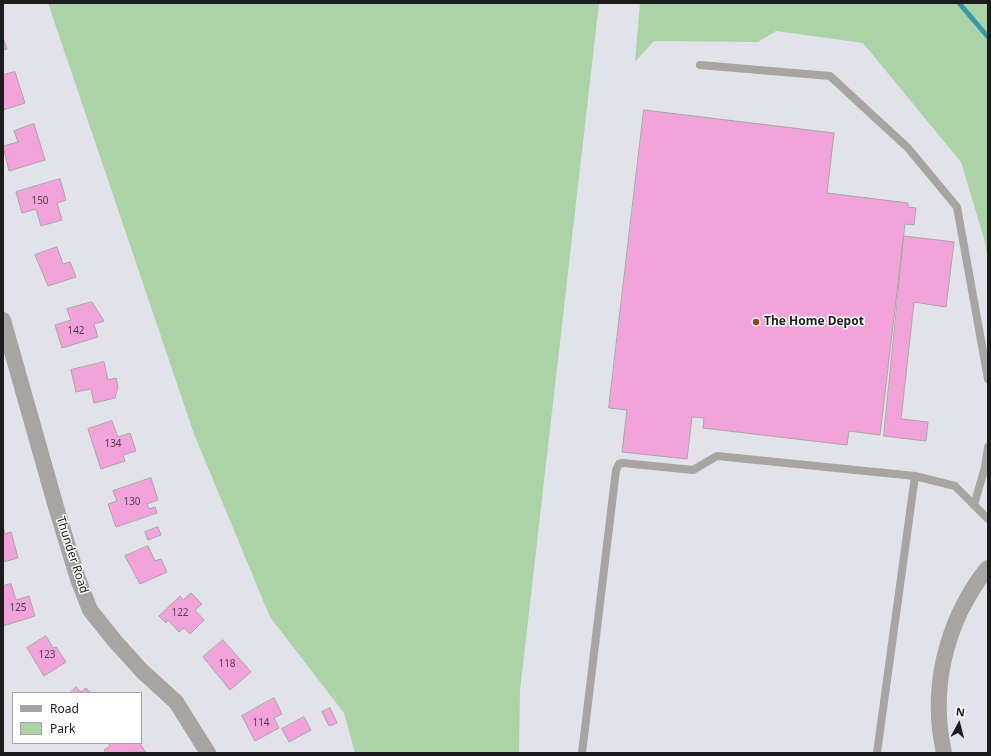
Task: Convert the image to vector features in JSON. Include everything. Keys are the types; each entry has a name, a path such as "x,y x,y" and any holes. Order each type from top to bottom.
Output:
{"street":[{"name":"Thunder Road","path":"3,320 56,508 78,579 90,610 142,671 176,702 208,753"},
{"path":"944,753 938,701 939,677 944,654 951,632 970,592 988,568"}],"lane":[{"path":"700,65 830,76 908,148 957,207 988,379"},
{"path":"974,505 985,467 988,447"},
{"path":"582,753 616,470 619,464 622,463 693,470 717,456 915,476 955,486 988,519"},
{"path":"877,753 915,476"}],"green space":[{"path":"48,3 599,3 520,690 519,753 355,753 344,713 270,617 194,434"},
{"path":"640,3 988,3 988,260 985,242 961,162 863,43 776,31 758,42 654,41 635,62"}],"building":[{"path":"3,38 7,49 3,50"},
{"path":"15,72 25,103 3,110 3,75"},
{"name":"The Home Depot","path":"644,110 834,133 827,193 908,203 908,207 916,208 914,225 905,224 880,435 849,431 847,445 703,428 704,418 692,417 687,459 622,452 627,410 609,408"},
{"path":"34,124 45,160 9,171 3,146 18,142 14,131"},
{"path":"60,179 66,200 57,203 62,220 41,226 36,209 22,213 16,192"},
{"path":"904,236 954,242 946,307 914,302 901,419 928,422 926,441 884,436"},
{"path":"57,247 63,264 70,262 76,277 48,286 35,255"},
{"path":"92,302 104,321 94,324 98,337 62,348 55,325 71,320 67,309"},
{"path":"104,362 108,380 116,378 118,387 115,398 94,403 91,389 76,392 71,370"},
{"path":"112,421 118,437 130,433 136,451 123,455 125,461 101,469 88,429"},
{"path":"151,478 158,500 147,504 149,509 155,507 157,513 116,527 108,504 117,501 113,491"},
{"path":"3,526 5,534 11,532 18,558 3,562"},
{"path":"158,527 161,535 148,540 145,532"},
{"path":"148,546 155,561 161,559 167,572 140,584 125,556"},
{"path":"11,584 16,600 29,596 35,616 3,626 3,586"},
{"path":"191,593 202,604 195,610 204,620 190,634 184,628 179,632 168,620 166,623 159,616 180,596 183,600"},
{"path":"46,636 53,648 56,647 66,662 44,676 27,648"},
{"path":"223,640 251,672 230,690 203,657"},
{"path":"76,687 81,692 71,692"},
{"path":"86,688 90,692 81,692"},
{"path":"274,698 282,714 274,718 279,728 255,741 242,716"},
{"path":"330,708 337,723 329,726 322,712"},
{"path":"304,717 311,730 289,742 282,729"},
{"path":"109,744 140,744 146,752 106,753 104,750 110,746"}],"waterway":[{"path":"959,3 988,37"}],"place":[{"name":"The Home Depot","path":"756,322"}]}
